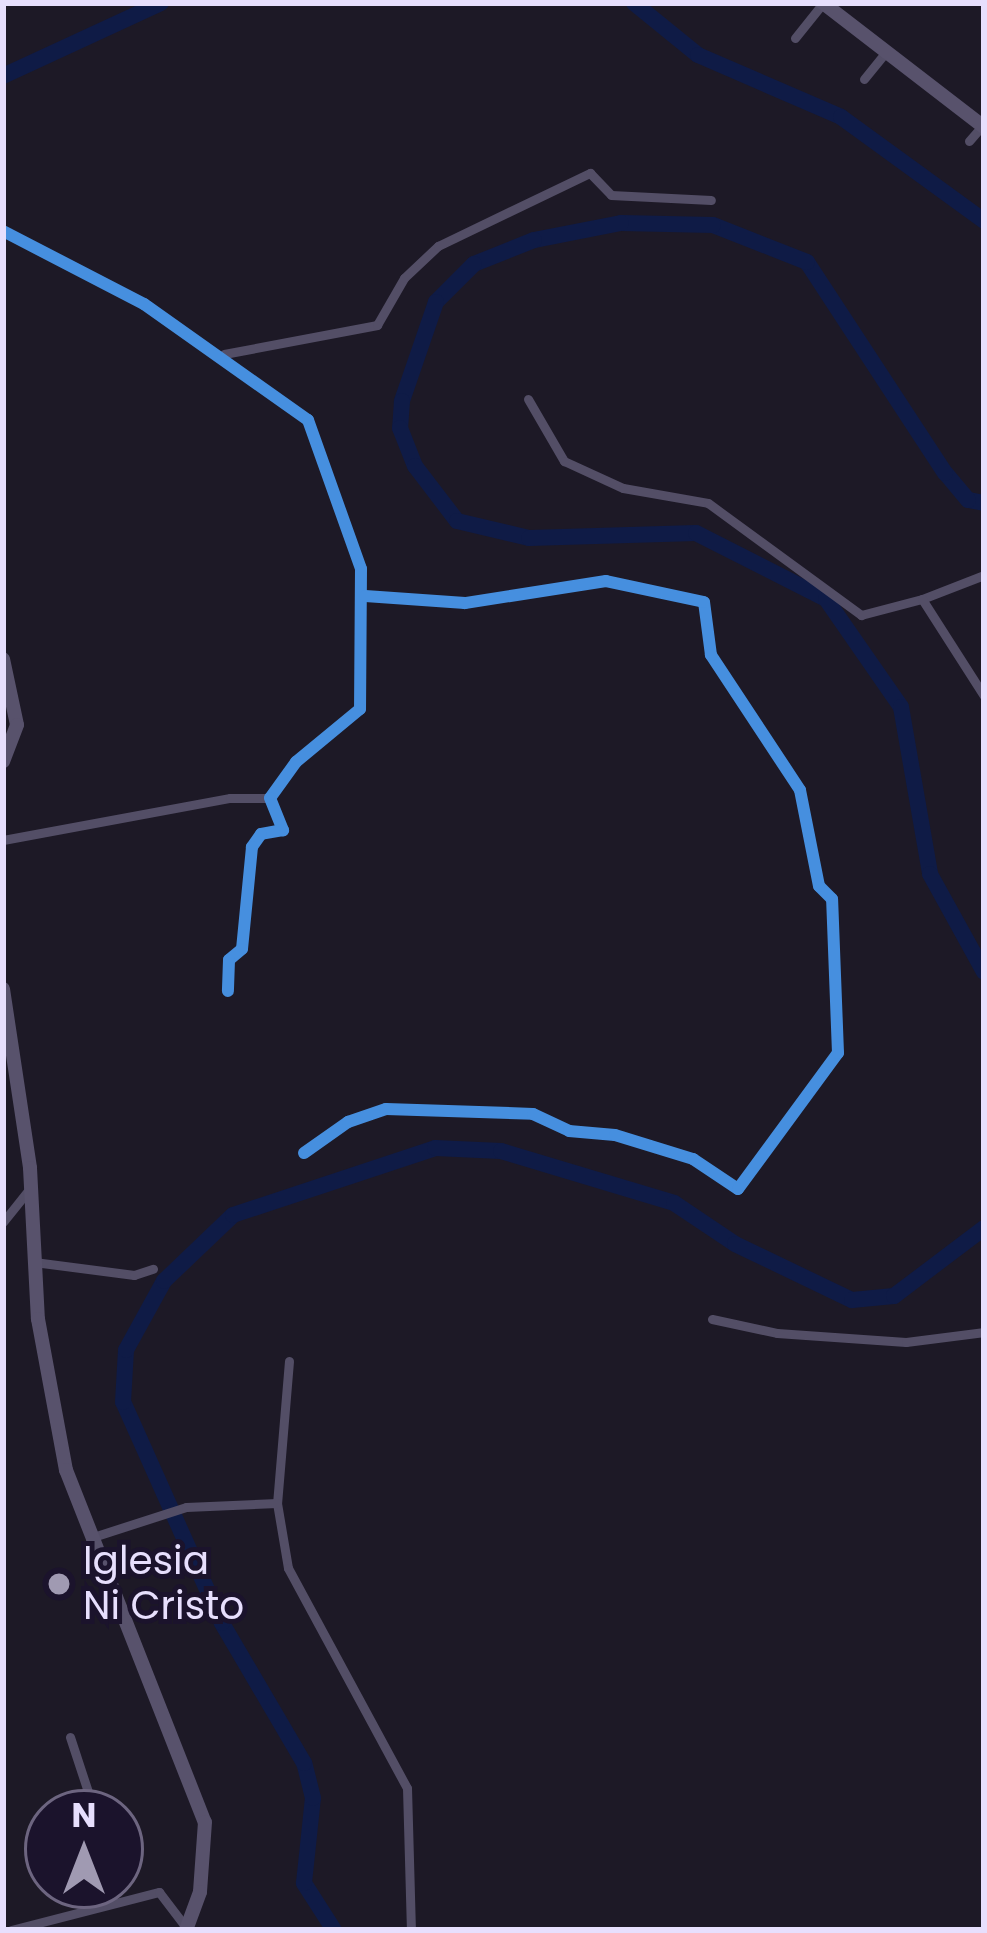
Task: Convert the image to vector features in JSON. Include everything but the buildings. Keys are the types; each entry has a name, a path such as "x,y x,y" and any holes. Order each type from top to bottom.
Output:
{"street":[{"path":"795,38 825,12 903,74 982,127 969,141"},
{"path":"864,79 882,57"},
{"path":"224,354 377,325 404,278 438,245 590,173 611,195 711,200"},
{"path":"3,231 112,285 224,354 317,433 365,596 358,716 296,761 270,798"},
{"path":"528,399 564,461 623,488 707,503 861,615 922,599 984,575"},
{"path":"304,1153 348,1123 386,1109 533,1114 569,1131 615,1135 693,1159 738,1189 838,1053 832,898 820,886 800,790 711,656 704,602 606,581 465,603 365,596"},
{"path":"922,599 984,696"},
{"path":"3,659 17,725 3,760"},
{"path":"3,840 230,798 270,798"},
{"path":"228,991 229,960 242,949 252,847 261,834 283,830 270,798"},
{"path":"3,989 31,1187 34,1262 49,1389 89,1538 198,1789 206,1854 186,1928"},
{"path":"3,1222 31,1187"},
{"path":"34,1262 134,1276 153,1269"},
{"path":"712,1319 777,1333 906,1342 984,1333"},
{"path":"289,1361 277,1502 301,1604 407,1787 410,1930"},
{"path":"89,1538 186,1507 277,1502"},
{"path":"70,1737 87,1789"},
{"path":"144,1892 159,1892 186,1928"},
{"path":"10,1930 70,1909"}],"waterway":[{"path":"3,76 161,3"},
{"path":"634,3 698,55 841,117 984,221"},
{"path":"984,503 968,500 945,473 807,262 713,225 621,223 534,240 474,264 436,302 402,401 400,428 415,466 457,521 529,538 696,533 826,599 901,707 930,874 984,972"},
{"path":"334,1930 304,1883 313,1798 304,1763 222,1623 123,1402 126,1350 164,1281 233,1215 435,1148 501,1151 674,1203 735,1244 852,1300 894,1296 984,1228"}],"cycle path":[{"path":"3,231 144,304 308,420 361,569 360,709 296,762 270,798 283,830 261,834 252,847 242,949 229,960 228,991"},
{"path":"304,1153 348,1122 386,1109 533,1114 569,1131 615,1135 693,1159 738,1189 838,1053 832,899 819,886 800,790 711,655 704,602 606,581 465,603 365,596"}],"place":[{"name":"Iglesia Ni Cristo","path":"59,1584"}]}
